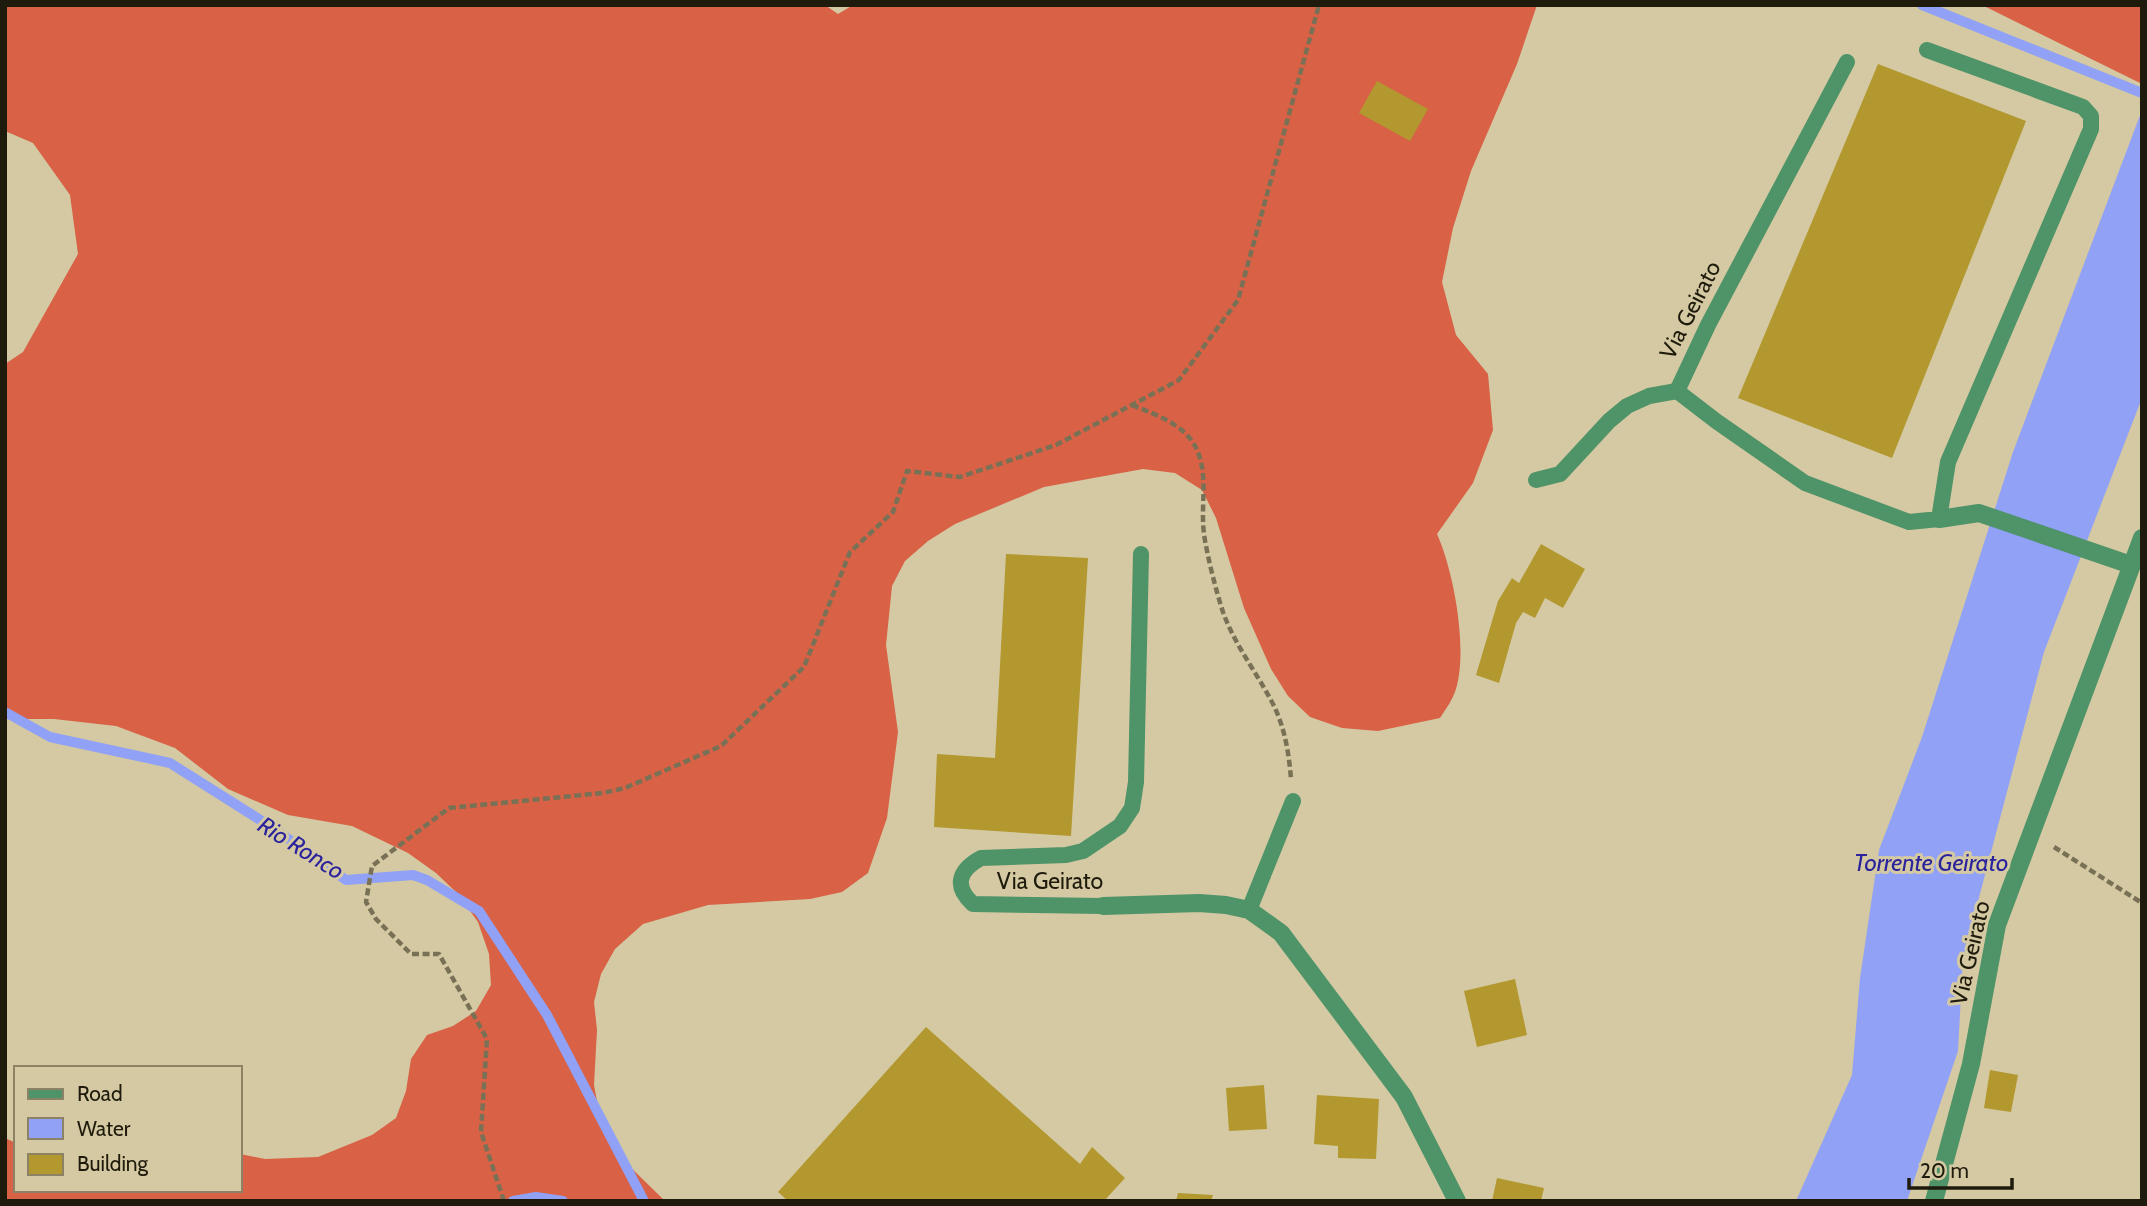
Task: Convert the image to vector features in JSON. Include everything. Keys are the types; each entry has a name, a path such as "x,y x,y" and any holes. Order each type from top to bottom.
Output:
{"street":[{"name":"Via Geirato","path":"1939,519 1979,513 2131,565"},
{"name":"Via Geirato","path":"1934,1201 1971,1064 1997,925 2033,835 2142,538"},
{"name":"Via Geirato","path":"1103,906 1199,903 1226,905 1249,910 1281,933 1404,1097 1457,1201"}],"lane":[{"path":"1927,50 2083,107 2091,116 2091,129 1948,462 1939,519"},
{"name":"Via Geirato","path":"1847,62 1708,325 1677,391 1805,483 1909,522 1939,519"},
{"path":"1536,480 1560,474 1609,421 1627,407 1648,396 1677,391"},
{"name":"Via Geirato","path":"1103,906 973,904 966,897 961,882 963,872 981,858 1066,855 1083,851 1120,826 1132,808 1136,782 1141,554"},
{"path":"1249,910 1293,801"}],"path":[{"path":"505,1201 481,1132 487,1039 439,954 411,954 376,919 366,902 372,866 449,808 603,793 625,788 721,746 804,667 850,552 893,512 907,471 960,477 1056,445 1179,380 1238,300 1319,5"},
{"path":"1131,405 1162,418 1183,431 1195,445 1204,470 1204,534 1223,612 1275,708 1288,747 1293,801"},
{"path":"2033,835 2082,863 2142,903"}],"shaded area":[{"path":"5,5 825,5 838,14 853,5 1537,5 1517,64 1471,171 1453,228 1442,282 1456,335 1488,374 1493,430 1473,483 1437,534 1454,589 1460,632 1456,689 1440,718 1378,731 1342,728 1310,717 1288,696 1271,669 1244,608 1216,518 1202,490 1175,473 1143,469 1044,487 955,524 928,541 905,561 892,586 886,645 898,732 887,818 868,873 842,892 810,899 708,905 643,924 615,949 601,974 594,1002 597,1030 594,1085 599,1112 623,1160 665,1201 5,1201 5,1138 14,1142 14,1192 242,1192 242,1154 265,1159 318,1157 372,1135 396,1118 406,1091 411,1059 427,1035 453,1026 476,1011 491,985 489,954 478,922 458,894 436,873 408,853 352,826 288,815 228,789 175,748 116,726 54,719 5,719 5,364 23,352 78,254 70,195 33,143 5,131"},
{"path":"1982,5 2142,5 2142,84"}],"water":[{"name":"Torrente Geirato","path":"2142,110 2142,398 2044,652 1963,958 1958,1051 1907,1201 1796,1201 1852,1075 1860,978 1879,850 1922,737 2013,452"}],"building":[{"path":"1878,64 2026,121 1892,458 1738,398"},
{"path":"1377,81 1428,109 1410,141 1359,113"},
{"path":"1541,544 1585,569 1563,608 1545,598 1535,618 1523,612 1516,623 1499,683 1476,675 1498,601 1512,578 1519,583"},
{"path":"1006,554 1088,558 1071,836 934,827 937,754 995,758"},
{"path":"1515,979 1527,1035 1477,1047 1464,991"},
{"path":"926,1027 1080,1164 1092,1147 1125,1178 1104,1201 788,1201 778,1192"},
{"path":"1990,1070 2018,1075 2011,1112 1984,1108"},
{"path":"1264,1085 1267,1129 1229,1131 1226,1088"},
{"path":"1317,1095 1379,1099 1376,1159 1338,1158 1338,1146 1314,1144"},
{"path":"1497,1178 1544,1188 1541,1201 1492,1201"},
{"path":"1178,1193 1213,1195 1211,1201 1176,1201"}],"waterway":[{"path":"1922,5 2142,93"},
{"name":"Rio Ronco","path":"5,712 50,737 170,763 273,828 346,880 413,875 427,880 479,911 547,1015 644,1201"},
{"path":"513,1201 536,1197 563,1201"}]}
